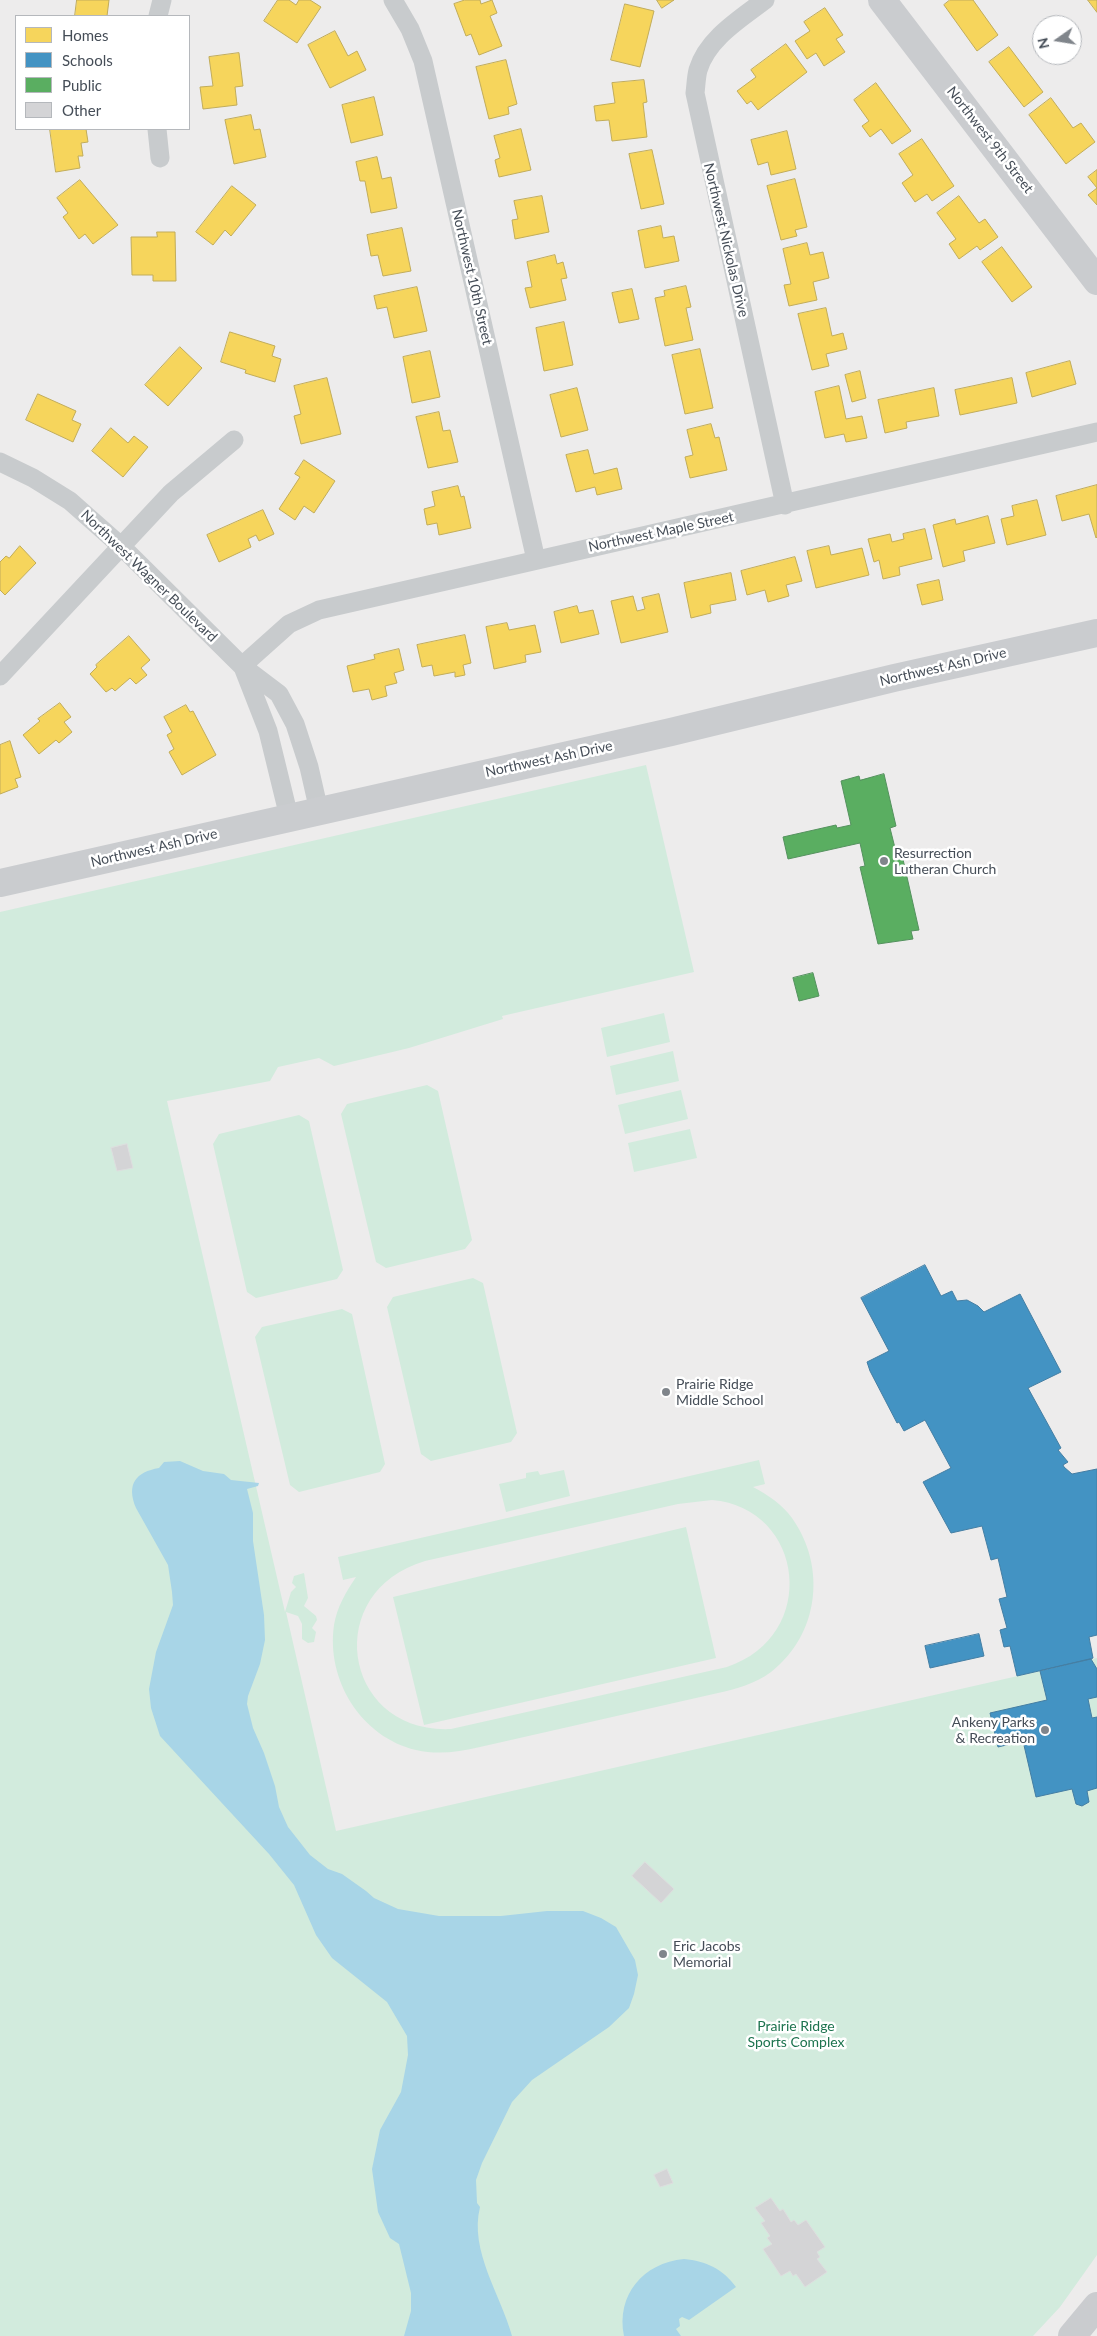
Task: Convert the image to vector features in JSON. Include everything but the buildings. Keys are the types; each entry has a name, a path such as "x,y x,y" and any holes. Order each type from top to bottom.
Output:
{"street":[{"path":"158,15 162,0"},
{"name":"Northwest 10th Street","path":"393,0 410,29 423,61 536,560"},
{"name":"Northwest Nickolas Drive","path":"764,0 724,32 709,48 699,69 695,94 785,505"},
{"name":"Northwest 9th Street","path":"882,0 1097,280"},
{"path":"157,130 160,158"},
{"name":"Northwest Maple Street","path":"242,666 289,624 318,610 785,505 1097,432"},
{"path":"0,676 122,547 171,492 234,440"},
{"name":"Northwest Wagner Boulevard","path":"0,462 33,478 70,501 122,547 242,666 278,694 295,724 309,767 319,811"},
{"name":"Northwest Ash Drive","path":"0,883 671,732 894,678 1097,633"},
{"name":"Northwest Wagner Boulevard","path":"242,666 268,731 289,817"},
{"path":"1072,2336 1097,2306"}],"green space":[{"name":"Prairie Ridge Sports Complex","path":"646,765 694,972 502,1016 503,1019 409,1048 334,1066 319,1058 278,1067 270,1081 167,1101 285,1612 291,1592 296,1587 292,1583 294,1576 304,1573 308,1598 304,1606 316,1616 317,1620 312,1628 316,1632 314,1642 308,1643 302,1639 302,1624 298,1616 286,1612 336,1831 1097,1658 1097,2255 1060,2307 1033,2336 0,2336 0,912"},
{"path":"664,1013 670,1042 607,1057 601,1028"},
{"path":"673,1051 679,1081 616,1095 610,1066"},
{"path":"427,1085 438,1091 472,1240 465,1249 386,1268 376,1262 341,1114 347,1104"},
{"path":"681,1090 688,1119 625,1134 618,1105"},
{"path":"299,1115 309,1121 343,1270 337,1279 256,1298 247,1292 213,1144 219,1134"},
{"path":"690,1129 697,1158 634,1172 628,1143"},
{"path":"473,1278 483,1283 517,1433 511,1442 431,1461 421,1454 387,1307 393,1297"},
{"path":"342,1309 352,1314 385,1464 380,1472 299,1492 290,1485 255,1337 262,1327"},
{"path":"759,1460 765,1484 753,1487 784,1508 803,1537 810,1558 813,1600 808,1620 799,1639 787,1657 771,1672 752,1683 738,1688 480,1747 440,1753 416,1750 396,1743 379,1733 351,1703 342,1685 336,1666 333,1646 337,1612 356,1577 343,1580 338,1557","holes":["712,1500 743,1508 767,1525 782,1548 789,1575 788,1603 777,1629 757,1651 727,1667 451,1729 415,1724 387,1709 368,1686 358,1658 359,1629 370,1601 392,1577 425,1561 678,1504"]},
{"path":"564,1470 570,1496 506,1512 499,1484 526,1478 526,1473 538,1471 540,1475"},
{"path":"686,1527 716,1658 424,1725 393,1597"}],"water":[{"path":"180,1461 203,1471 224,1474 231,1480 259,1483 258,1486 247,1489 253,1513 253,1541 264,1615 265,1640 260,1664 248,1696 247,1704 253,1728 275,1786 279,1807 288,1827 310,1855 328,1869 342,1874 374,1898 398,1909 439,1916 501,1916 547,1911 583,1911 601,1918 616,1927 635,1960 638,1975 629,2008 609,2027 532,2080 512,2102 482,2163 476,2180 477,2203 480,2207 478,2223 482,2256 512,2336 404,2336 411,2311 411,2293 399,2244 390,2238 378,2212 372,2169 380,2130 401,2092 408,2055 407,2036 387,2002 332,1958 316,1935 294,1885 269,1854 160,1736 151,1708 149,1689 156,1652 173,1605 172,1592 168,1565 136,1508 132,1492 135,1480 139,1476 159,1468 164,1462"},
{"path":"684,2259 713,2267 725,2275 736,2287 689,2320 682,2317 679,2319 680,2326 676,2329 681,2336 624,2336 624,2307 636,2284 645,2274 656,2267"}],"place":[{"name":"Resurrection Lutheran Church","path":"884,861"},
{"name":"Prairie Ridge Middle School","path":"666,1392"},
{"name":"Ankeny Parks & Recreation","path":"1045,1730"},
{"name":"Eric Jacobs Memorial","path":"663,1954"}]}
